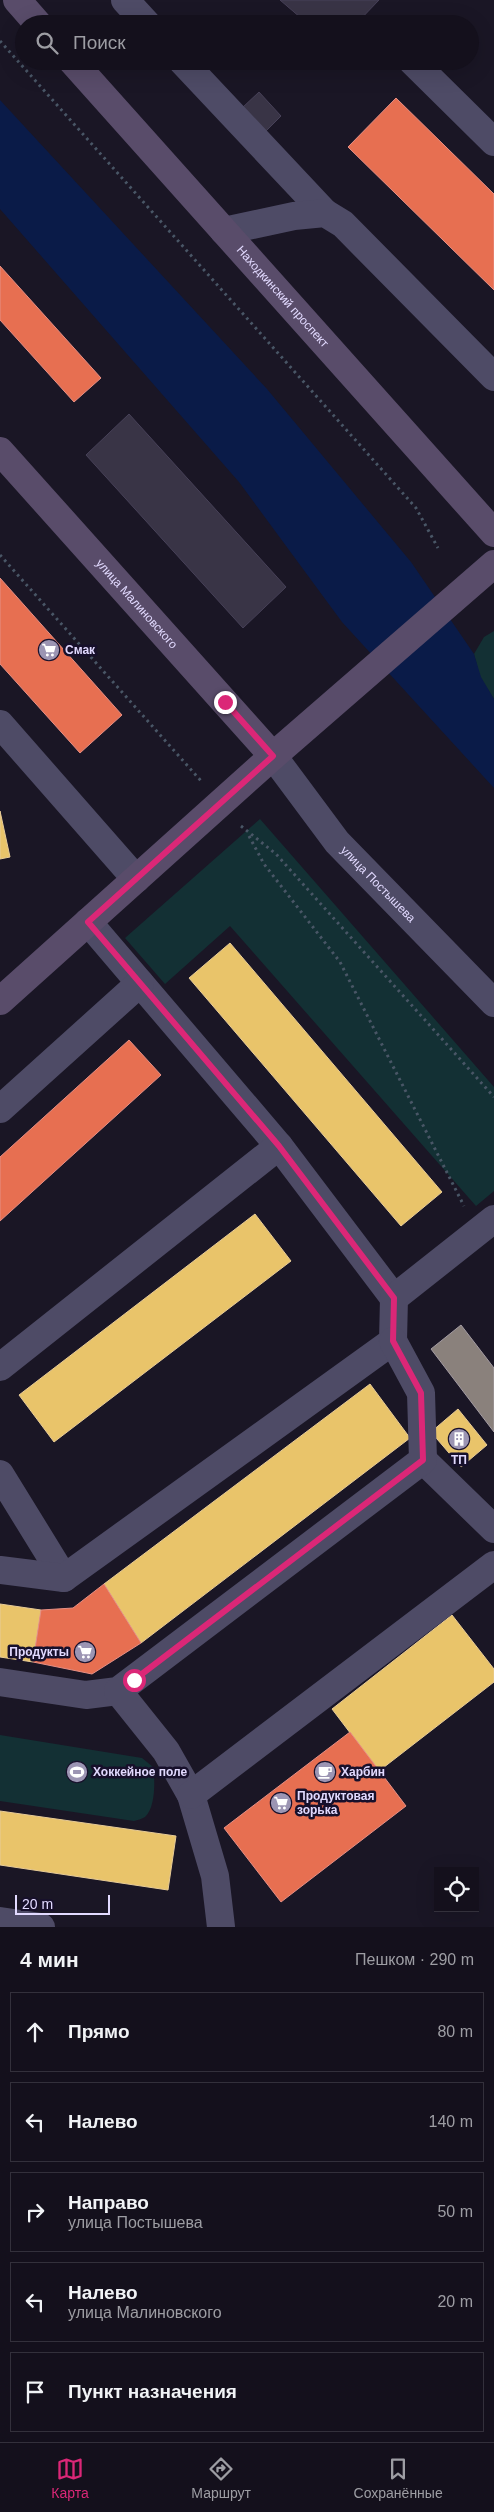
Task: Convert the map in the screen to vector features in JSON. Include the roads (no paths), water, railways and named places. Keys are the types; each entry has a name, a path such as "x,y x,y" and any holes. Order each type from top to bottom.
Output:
{"main road":[{"path":"17,0 30,15"},
{"name":"Находкинский проспект","path":"80,70 494,533"},
{"name":"улица Малиновского","path":"0,451 273,756"},
{"path":"0,1000 273,756 494,564"}],"street":[{"path":"125,0 139,15"},
{"path":"190,70 325,213 343,224 494,377"},
{"path":"421,70 494,142"},
{"path":"224,231 294,216 325,213"},
{"path":"5,736 136,879"},
{"name":"улица Постышева","path":"273,756 337,842 494,1004"},
{"path":"88,922 279,1146 394,1298 393,1341 421,1393 423,1460 494,1529"},
{"path":"0,1109 140,983"},
{"path":"0,1367 279,1146"},
{"path":"394,1298 486,1225"},
{"path":"0,1570 64,1578 393,1341"},
{"path":"0,1682 86,1695 118,1691 423,1460"},
{"path":"0,1474 64,1578"},
{"path":"191,1795 494,1565"},
{"path":"118,1691 166,1750 191,1795 215,1876 221,1927"},
{"path":"0,1921 41,1927"}],"water":[{"path":"0,100 267,389 411,562 474,654 481,677 494,699 494,788 342,622 239,482 0,209"}],"place":[{"name":"Смак","path":"49,650"},
{"name":"ТП","path":"459,1439"},
{"name":"Продукты","path":"85,1652"},
{"name":"Хоккейное поле","path":"77,1772"},
{"name":"Харбин","path":"325,1772"},
{"name":"Продуктовая зорька","path":"281,1803"}]}
